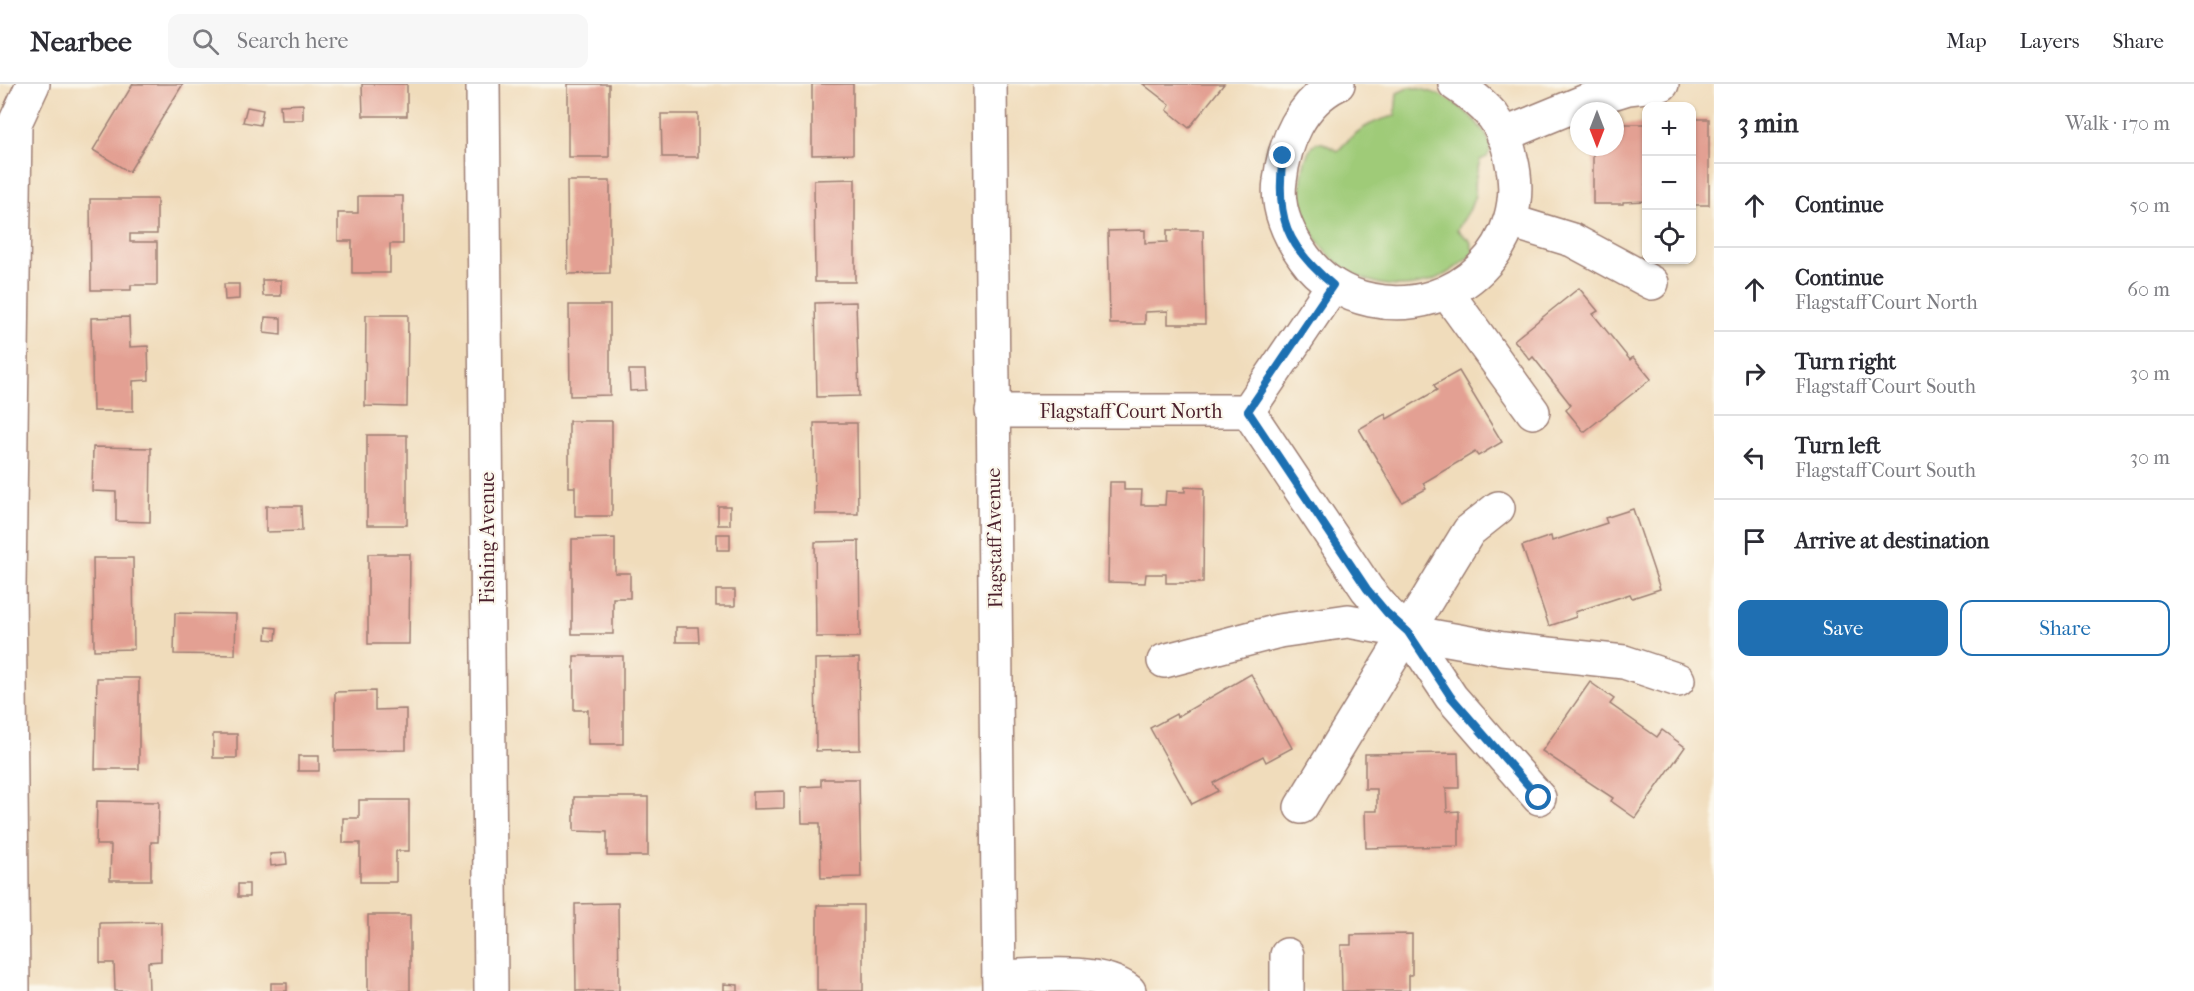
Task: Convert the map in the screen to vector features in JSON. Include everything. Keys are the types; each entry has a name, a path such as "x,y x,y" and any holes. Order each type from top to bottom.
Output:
{"street":[{"path":"13,991 5,587 7,123 33,84"},
{"name":"Fishing Avenue","path":"483,84 491,991"},
{"name":"Flagstaff Avenue","path":"990,84 999,984"},
{"path":"1338,84 1311,105 1294,128 1283,156 1279,185 1282,214 1293,242 1310,266 1333,285 1360,298 1389,304 1419,302 1447,293 1472,278 1493,256 1510,221 1515,202 1515,172 1508,144 1494,117 1456,84"},
{"path":"1503,135 1586,101 1628,88 1662,84"},
{"path":"1510,221 1572,240 1652,283"},
{"path":"1248,411 1333,285"},
{"path":"1447,293 1533,412"},
{"name":"Flagstaff Court North","path":"992,411 1248,411 1367,589 1387,613 1408,632 1451,697 1539,798"},
{"path":"1301,807 1469,531 1498,508"},
{"path":"1164,661 1279,631 1348,621 1503,649 1624,662 1678,680"},
{"path":"1287,955 1287,991"},
{"path":"999,984 1080,976 1106,980 1129,991"}],"green space":[{"path":"1410,87 1442,96 1461,108 1484,132 1490,148 1487,157 1480,160 1474,184 1475,195 1470,209 1457,230 1470,241 1474,253 1440,277 1403,286 1379,283 1357,275 1337,262 1320,245 1309,224 1302,201 1302,176 1308,154 1316,143 1323,143 1338,151 1363,128 1395,116 1397,93"}],"building":[{"path":"133,84 183,84 129,172 93,150"},
{"path":"362,84 407,84 407,116 363,116"},
{"path":"568,84 609,84 609,157 568,157"},
{"path":"812,84 853,84 853,154 812,155"},
{"path":"1143,84 1224,84 1189,128 1167,110 1170,105"},
{"path":"303,104 303,120 281,120 280,105"},
{"path":"247,107 263,110 260,125 243,122"},
{"path":"661,114 698,114 698,157 662,157"},
{"path":"1696,119 1709,119 1709,205 1696,205"},
{"path":"1624,124 1642,124 1642,201 1593,204 1593,156 1624,156"},
{"path":"855,179 855,282 815,282 814,180"},
{"path":"567,181 610,181 610,273 568,274"},
{"path":"358,196 403,196 403,244 390,244 390,273 352,273 352,241 338,241 338,213 358,213"},
{"path":"90,199 157,199 157,234 130,234 130,242 157,242 157,285 131,285 131,290 91,290"},
{"path":"1145,230 1145,243 1167,242 1167,230 1203,230 1205,324 1168,324 1168,311 1145,312 1145,324 1110,324 1108,231"},
{"path":"262,280 281,280 281,296 263,296"},
{"path":"224,284 239,284 239,299 225,300"},
{"path":"1579,288 1598,311 1593,314 1630,360 1633,357 1651,379 1584,432 1566,410 1571,405 1533,357 1530,360 1514,340"},
{"path":"856,302 859,396 817,397 815,303"},
{"path":"569,305 610,305 610,395 570,396"},
{"path":"366,315 408,315 407,407 365,406"},
{"path":"129,317 130,347 148,346 149,380 133,381 133,411 93,411 91,318"},
{"path":"265,317 281,318 281,335 264,333"},
{"path":"629,370 645,370 646,390 630,391"},
{"path":"1459,371 1502,442 1478,456 1475,452 1423,483 1426,489 1402,502 1359,429 1385,414 1387,419 1437,390 1434,385"},
{"path":"569,421 612,421 612,516 575,516 575,487 569,487"},
{"path":"814,423 857,423 858,514 815,514"},
{"path":"367,435 407,435 407,525 367,525"},
{"path":"93,447 151,448 150,522 116,521 116,492 92,491"},
{"path":"1110,482 1124,482 1124,490 1142,490 1141,505 1165,505 1166,491 1185,492 1185,487 1204,488 1203,583 1166,583 1166,574 1146,574 1145,583 1108,582"},
{"path":"266,506 301,506 302,531 266,532"},
{"path":"718,506 730,506 730,525 718,525"},
{"path":"1633,509 1660,589 1632,598 1630,594 1575,612 1576,617 1549,626 1522,546 1551,536 1552,541 1607,523 1605,518"},
{"path":"717,534 730,534 730,550 717,550"},
{"path":"615,538 615,573 630,573 630,598 613,598 613,634 572,634 572,539"},
{"path":"859,541 860,637 816,637 815,542"},
{"path":"368,554 410,554 409,644 368,644"},
{"path":"93,558 133,558 134,649 94,650"},
{"path":"716,590 735,590 735,606 716,606"},
{"path":"175,613 236,614 235,655 174,654"},
{"path":"267,627 277,628 276,640 266,639"},
{"path":"676,627 698,627 699,642 676,642"},
{"path":"574,656 623,656 623,744 588,744 588,710 574,710"},
{"path":"859,658 860,750 816,751 815,659"},
{"path":"1251,674 1292,748 1266,762 1263,756 1213,783 1218,791 1192,804 1150,728 1176,714 1177,717"},
{"path":"97,678 139,678 139,769 95,769"},
{"path":"1590,682 1614,699 1610,704 1657,737 1662,730 1685,747 1635,818 1611,801 1613,798 1542,751"},
{"path":"375,691 375,710 406,709 406,750 335,751 335,692"},
{"path":"213,734 237,734 237,758 213,758"},
{"path":"1458,753 1459,788 1446,788 1447,812 1459,811 1459,846 1366,848 1365,811 1377,811 1377,789 1365,789 1365,754"},
{"path":"298,756 319,756 319,771 298,771"},
{"path":"821,779 859,779 861,877 821,878 820,823 802,823 801,787 821,786"},
{"path":"784,791 784,808 753,809 753,792"},
{"path":"574,797 648,797 648,856 607,856 607,832 574,831"},
{"path":"359,800 409,800 409,851 396,851 396,882 360,882 360,843 343,843 343,818 359,818"},
{"path":"97,801 159,802 158,842 151,842 151,880 110,880 111,845 96,845"},
{"path":"286,853 287,864 271,866 270,854"},
{"path":"238,884 249,884 249,897 238,897"},
{"path":"618,903 619,991 576,991 575,904"},
{"path":"817,905 863,905 863,991 817,991"},
{"path":"368,915 410,915 410,991 368,991"},
{"path":"161,922 161,961 148,962 149,991 115,991 114,963 100,963 100,923"},
{"path":"1412,934 1412,975 1409,975 1409,991 1342,991 1341,945 1351,945 1351,935"},
{"path":"271,983 287,983 287,991 271,991"},
{"path":"724,984 738,985 738,991 724,991"}],"route":[{"path":"1283,156 1279,185 1282,214 1293,242 1310,266 1333,285 1248,411 1367,589 1387,613 1408,632 1451,697 1539,798"}]}
